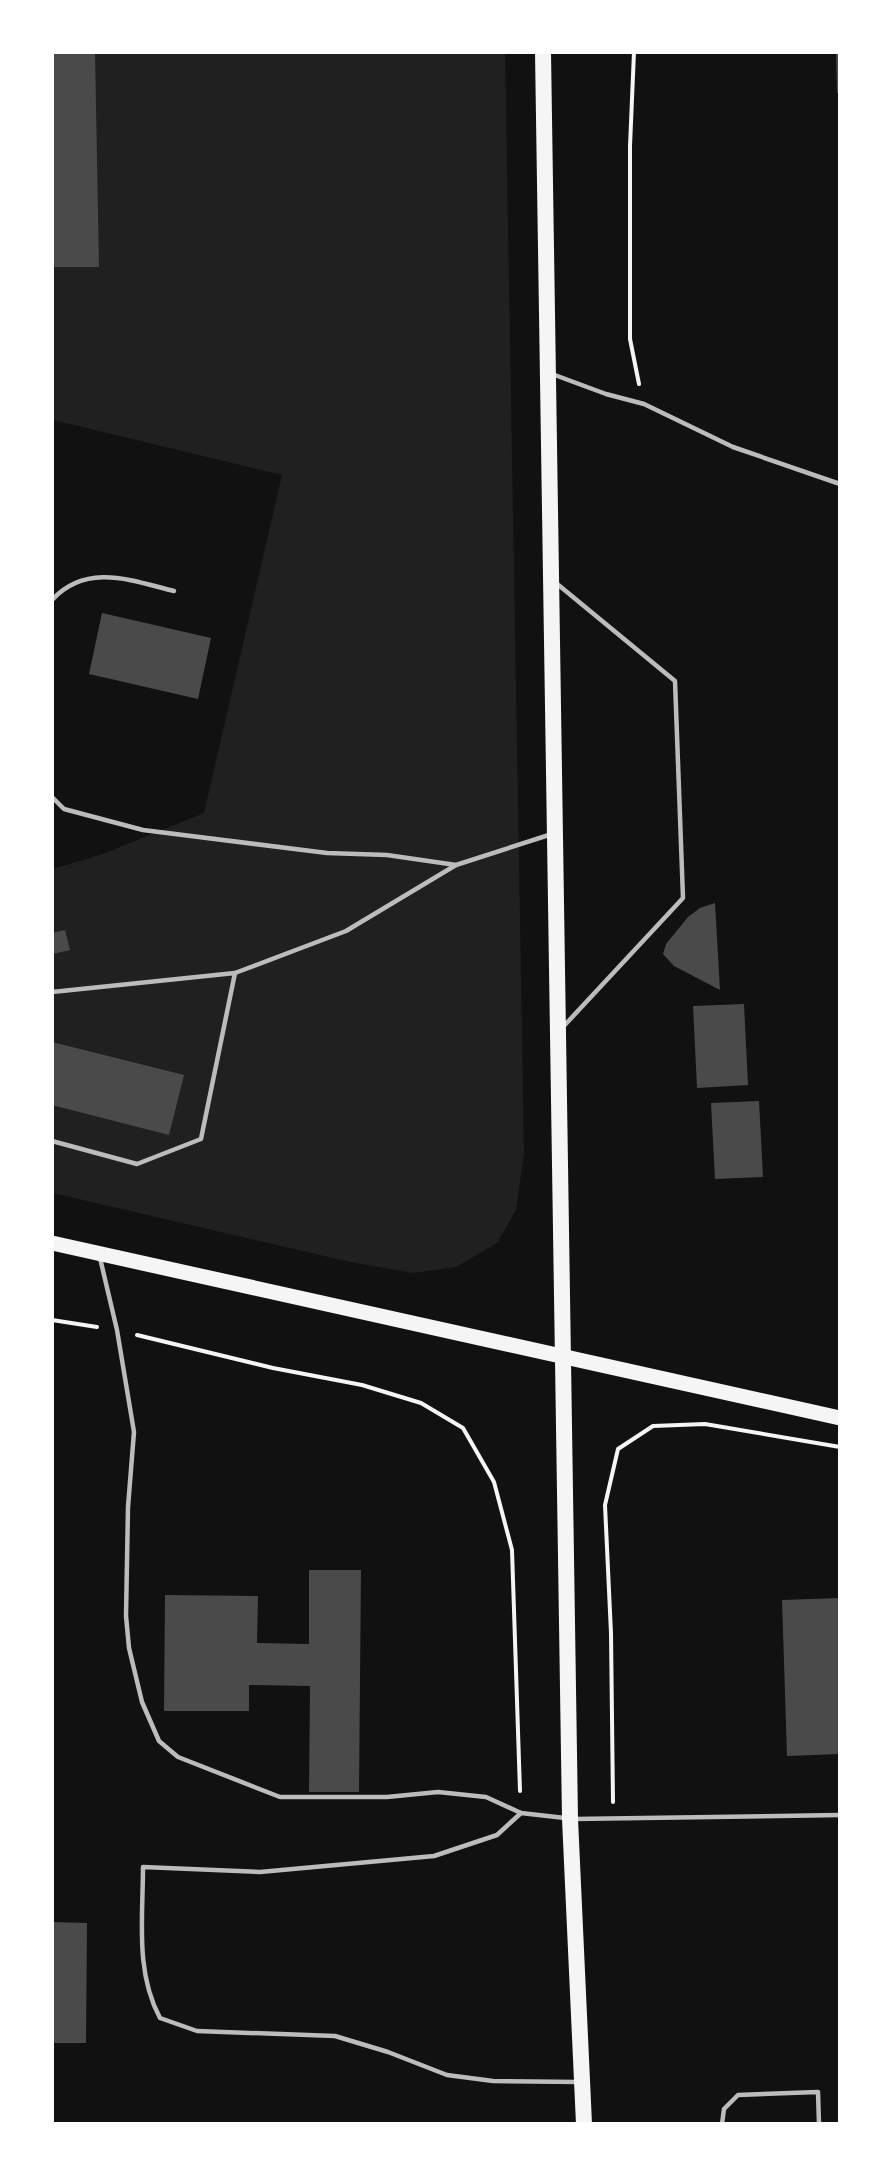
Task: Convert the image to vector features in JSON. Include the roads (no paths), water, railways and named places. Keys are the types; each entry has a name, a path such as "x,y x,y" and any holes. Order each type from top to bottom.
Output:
{"highway":[{"path":"543,52 546,372 570,1819 584,2124"}],"main road":[{"path":"52,1243 840,1418"}],"lane":[{"path":"546,372 606,394 644,404 734,447 840,484"},
{"path":"52,600 77,581 110,575 174,591"},
{"path":"550,578 675,681 683,898 558,1032"},
{"path":"52,797 64,809 143,830 327,853 387,855 456,865"},
{"path":"52,992 235,973 346,931 456,865 555,833"},
{"path":"52,1141 137,1164 201,1139 235,973"},
{"path":"100,1255 117,1330 134,1432 128,1507 127,1626 142,1702 159,1741 178,1757 280,1797 387,1797 438,1792 486,1797 521,1813 570,1819 840,1815"},
{"path":"521,1813 497,1835 435,1856 260,1872 143,1867 142,1959 150,2000 160,2018 197,2031 335,2036 388,2052 447,2075 494,2081 582,2082"},
{"path":"722,2124 724,2109 738,2096 818,2092 819,2124"}]}
